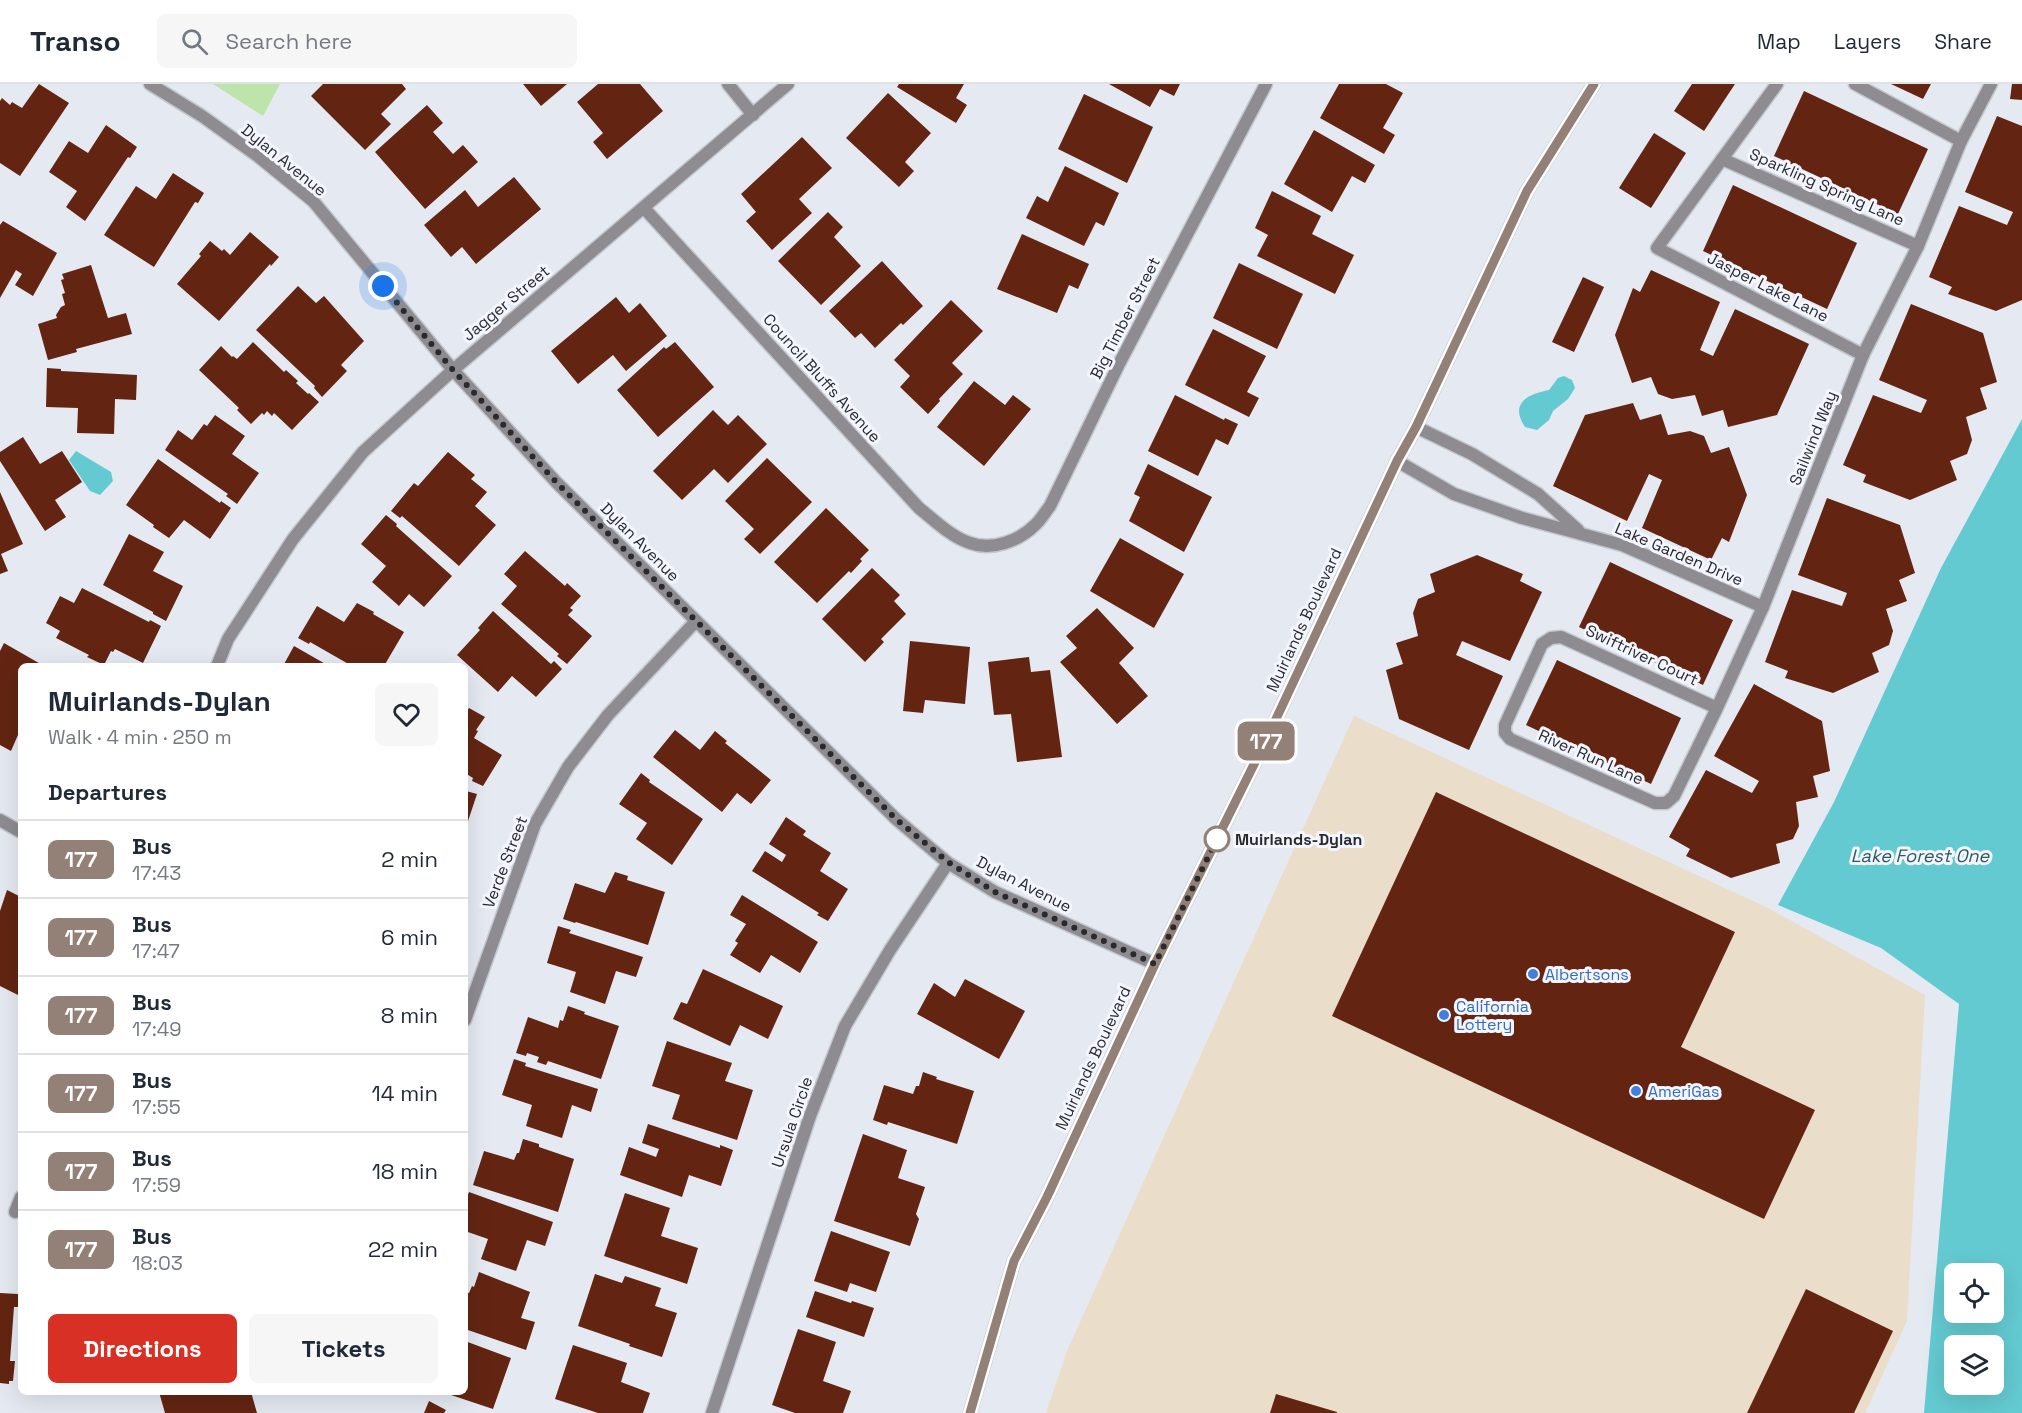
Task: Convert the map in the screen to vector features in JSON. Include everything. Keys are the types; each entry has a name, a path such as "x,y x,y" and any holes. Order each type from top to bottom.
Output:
{"main road":[{"name":"Muirlands Boulevard","path":"970,1413 1014,1261 1047,1197 1155,964 1268,736 1527,191 1594,84"}],"street":[{"name":"Dylan Avenue","path":"150,84 202,116 259,157 313,201 453,370 557,483 896,819 948,862 995,892 1155,964"},
{"path":"728,84 753,115"},
{"name":"Jagger Street","path":"218,663 228,639 293,539 363,452 453,370 788,84"},
{"name":"Big Timber Street","path":"993,546 1016,540 1036,525 1050,506 1119,364 1266,84"},
{"path":"1722,159 1778,84"},
{"path":"1855,84 1961,141"},
{"name":"Sailwind Way","path":"1666,803 1674,796 1718,708 1763,608 1863,355 1918,246 1961,141 1991,84"},
{"name":"Sparkling Spring Lane","path":"1722,159 1918,246"},
{"name":"Jasper Lake Lane","path":"1722,159 1657,248 1863,355"},
{"name":"Council Bluffs Avenue","path":"644,208 919,508 947,530 970,543 993,546"},
{"name":"Lake Garden Drive","path":"1416,427 1472,454 1538,494 1581,533"},
{"name":"Lake Garden Drive","path":"1397,461 1454,494 1522,518 1622,544 1763,608"},
{"name":"Verde Street","path":"468,1011 534,824 568,767 608,715 696,621"},
{"name":"Swiftriver Court","path":"1505,733 1505,725 1542,644 1551,638 1561,637 1718,708"},
{"name":"River Run Lane","path":"1505,733 1510,740 1655,803 1666,803"},
{"path":"0,820 18,830"},
{"name":"Ursula Circle","path":"712,1413 810,1116 845,1026 890,950 948,862"},
{"path":"15,1212 18,1204"}],"shaded area":[{"path":"1354,716 1768,908 1925,995 1907,1321 1865,1413 1046,1413 1067,1351"}],"green space":[{"path":"213,84 280,84 263,116"}],"water":[{"path":"1564,376 1572,380 1575,388 1568,399 1553,411 1549,420 1537,430 1525,427 1519,412 1523,401 1534,394 1549,390 1558,378"},
{"name":"Lake Forest One","path":"2022,419 2022,1413 1924,1413 1959,1004 1881,948 1778,905 1834,802 1941,568"},
{"path":"76,451 111,472 113,481 100,495 90,491 69,460"}],"building":[{"path":"39,84 69,103 20,176 0,163 0,101 2,98 10,105 12,102 22,108"},
{"path":"323,84 402,84 406,89 381,114 391,124 365,150 311,96"},
{"path":"523,84 567,84 541,106"},
{"path":"598,84 640,84 663,111 607,159 593,142 603,133 577,102"},
{"path":"899,84 964,84 956,98 967,105 956,123 897,87"},
{"path":"1109,84 1180,84 1174,96 1160,89 1150,107"},
{"path":"1339,84 1386,84 1403,93 1383,128 1395,135 1384,154 1320,118"},
{"path":"1692,84 1735,84 1704,131 1674,111"},
{"path":"1891,84 1931,84 1923,99"},
{"path":"2012,84 2022,84 2022,100 2010,99"},
{"path":"1804,91 1928,149 1898,214 1774,156"},
{"path":"888,93 931,133 905,162 914,171 899,187 846,138"},
{"path":"1084,94 1153,127 1127,183 1058,149"},
{"path":"427,105 443,123 433,132 453,154 463,145 478,162 425,209 375,152"},
{"path":"1997,116 2022,126 2022,300 1996,311 1948,294 1952,287 1929,277 1959,206 2007,225 2013,212 1965,192"},
{"path":"106,125 137,147 85,221 66,207 77,191 49,172 69,141 88,153"},
{"path":"1314,130 1375,165 1365,183 1352,176 1332,212 1284,184"},
{"path":"1654,133 1686,153 1651,208 1619,188"},
{"path":"802,137 832,168 799,199 812,213 772,250 746,221 756,212 741,194"},
{"path":"1065,166 1119,193 1104,226 1096,222 1084,246 1026,218 1037,196 1048,202"},
{"path":"173,173 204,193 198,203 195,202 154,267 104,235 136,186 156,199"},
{"path":"514,177 541,209 476,264 462,247 451,257 424,225 465,190 478,207"},
{"path":"1733,185 1857,243 1827,309 1703,251"},
{"path":"1272,191 1321,216 1312,234 1354,255 1335,294 1257,256 1268,235 1255,228"},
{"path":"828,212 843,227 834,237 861,266 821,305 778,261"},
{"path":"3,221 57,253 33,296 15,285 22,274 16,270 0,298 0,225"},
{"path":"250,232 279,257 219,321 177,284 201,256 199,254 210,241 230,255"},
{"path":"1022,234 1089,264 1078,289 1069,285 1057,313 997,289"},
{"path":"882,261 923,306 875,348 861,333 855,338 829,311"},
{"path":"1239,263 1303,294 1277,349 1213,318"},
{"path":"91,265 108,318 126,313 132,334 76,349 77,352 48,360 38,324 57,318 56,315 65,305 62,294 65,293 61,280 64,279 62,274"},
{"path":"1651,270 1720,302 1700,350 1713,356 1735,309 1809,344 1777,415 1728,427 1723,410 1702,416 1695,395 1672,399 1658,394 1651,377 1632,383 1615,335 1633,288 1640,292"},
{"path":"1583,277 1604,287 1574,352 1552,342"},
{"path":"298,286 316,303 324,296 364,341 341,365 347,371 322,397 314,388 315,386 256,330"},
{"path":"616,297 629,313 640,303 667,336 626,371 613,355 578,384 551,351"},
{"path":"951,300 983,331 952,363 963,374 928,414 900,387 910,376 894,360"},
{"path":"1911,304 1983,333 1997,382 1980,388 1987,409 1966,417 1972,440 1967,454 1950,461 1957,480 1910,500 1863,482 1866,475 1843,465 1873,395 1921,413 1927,400 1879,380"},
{"path":"1213,329 1266,356 1247,392 1259,398 1249,417 1185,385"},
{"path":"253,342 319,402 292,430 274,413 272,416 267,411 251,424 237,410 239,408 199,370 221,346 237,359"},
{"path":"675,342 714,387 658,437 617,390 664,347 666,349"},
{"path":"47,368 61,369 61,371 137,375 136,400 115,399 114,434 77,433 78,408 46,407"},
{"path":"974,381 1005,405 1013,395 1031,409 984,466 937,427"},
{"path":"1175,395 1224,420 1225,418 1238,424 1228,445 1216,439 1198,476 1148,451"},
{"path":"1633,403 1640,420 1661,414 1668,435 1690,431 1704,436 1711,453 1729,447 1747,495 1729,542 1722,538 1711,560 1642,528 1662,480 1649,474 1627,521 1553,486 1585,415"},
{"path":"713,410 728,425 738,415 767,444 728,483 714,469 682,500 653,471"},
{"path":"215,415 245,436 232,454 259,473 237,504 226,496 228,494 165,450 178,430 192,440 204,424 207,426"},
{"path":"23,437 40,464 62,451 82,482 55,500 66,517 45,531 0,461 0,452"},
{"path":"448,452 475,475 471,479 487,492 475,506 496,525 459,566 402,516 400,518 391,511 414,483 418,486"},
{"path":"767,458 812,502 760,554 744,539 754,529 725,501"},
{"path":"158,459 220,503 221,501 231,508 210,539 184,520 169,538 126,505"},
{"path":"1148,464 1212,497 1184,552 1129,521 1140,497 1134,494"},
{"path":"0,492 23,544 1,554 8,571 0,574"},
{"path":"1827,498 1900,525 1915,573 1899,580 1907,601 1886,609 1893,631 1889,645 1872,653 1879,672 1833,693 1785,678 1788,671 1765,662 1792,590 1842,606 1847,593 1798,575"},
{"path":"826,508 869,550 851,573 849,571 817,603 774,562"},
{"path":"386,515 452,576 424,607 409,594 399,606 372,582 386,566 361,544"},
{"path":"129,534 164,552 153,571 183,586 166,621 103,585"},
{"path":"1120,538 1184,574 1154,628 1090,591"},
{"path":"525,551 565,586 567,583 581,596 570,608 573,610 568,615 592,636 567,664 557,656 559,654 501,604 517,586 504,574"},
{"path":"1477,555 1523,574 1520,581 1542,592 1510,661 1462,641 1456,655 1503,676 1469,750 1399,719 1386,670 1403,664 1396,643 1418,636 1413,613 1418,599 1435,592 1430,574"},
{"path":"1610,562 1733,620 1703,685 1579,627"},
{"path":"872,568 900,595 894,601 906,614 881,639 884,642 865,662 822,619"},
{"path":"82,588 161,626 143,663 115,649 111,651 105,663 100,663 56,638 60,631 46,623 60,596 74,603"},
{"path":"357,603 404,632 386,663 347,663 310,642 309,644 298,638 317,606 344,622"},
{"path":"1097,608 1134,648 1119,663 1148,696 1117,724 1060,662 1077,648 1066,636"},
{"path":"493,611 551,664 554,661 562,669 536,697 512,676 498,692 457,655 480,630 478,628"},
{"path":"910,641 970,647 965,704 925,700 923,713 903,711"},
{"path":"4,643 39,663 18,663 18,735 11,751 0,745 0,651"},
{"path":"294,646 324,663 285,663"},
{"path":"1029,657 1031,672 1050,670 1062,757 1017,762 1011,714 994,715 988,662"},
{"path":"1557,660 1681,718 1651,784 1526,725"},
{"path":"1754,684 1822,721 1830,771 1813,776 1818,797 1796,802 1799,826 1793,839 1776,844 1780,863 1731,878 1686,856 1690,849 1669,837 1706,770 1752,793 1759,781 1714,756"},
{"path":"468,710 485,717 476,730 478,731 474,738 502,755 483,786 472,781 473,778 468,775"},
{"path":"675,730 700,750 715,731 727,741 725,743 771,780 751,804 737,793 722,812 653,757"},
{"path":"641,773 650,780 649,782 703,819 672,865 636,839 647,823 619,804"},
{"path":"468,792 477,794 468,821"},
{"name":"Albertsons","path":"1436,792 1735,932 1681,1047 1815,1110 1764,1219 1332,1016"},
{"path":"786,817 806,831 803,835 831,853 820,871 848,889 828,921 752,871 765,851 782,862 786,855 769,844"},
{"path":"615,872 628,876 627,880 665,892 648,945 563,919 575,883 605,893"},
{"path":"7,890 18,896 18,995 0,986 0,911"},
{"path":"742,895 818,942 800,973 771,955 760,973 730,955 738,943 735,941 746,924 730,915"},
{"path":"558,926 571,930 569,933 643,957 636,977 616,971 605,1004 570,992 576,972 547,963"},
{"path":"703,969 783,1006 768,1039 740,1025 730,1046 673,1019 681,1002 687,1004"},
{"path":"965,979 1025,1011 999,1059 917,1014 934,983 955,997"},
{"path":"568,1006 619,1026 601,1079 548,1061 546,1065 537,1062 539,1057 527,1053 526,1056 516,1053 528,1017 558,1028"},
{"path":"667,1041 732,1063 725,1081 753,1090 737,1140 672,1119 680,1095 652,1086"},
{"path":"514,1059 526,1063 525,1066 598,1089 591,1112 572,1105 562,1138 526,1126 532,1105 502,1095"},
{"path":"923,1072 937,1077 936,1079 974,1091 957,1144 888,1122 887,1125 873,1120 884,1085 913,1094 916,1086 919,1086"},
{"path":"648,1124 720,1148 720,1145 733,1150 721,1186 689,1175 682,1197 620,1175 629,1147 656,1157 659,1149 642,1143"},
{"path":"863,1134 907,1150 898,1178 925,1187 916,1214 919,1219 910,1246 834,1221"},
{"path":"523,1139 574,1159 558,1212 473,1185 484,1151 514,1160 519,1153"},
{"path":"469,1192 553,1222 545,1246 527,1240 516,1271 481,1259 488,1239 468,1232"},
{"path":"625,1193 670,1208 661,1236 698,1248 687,1284 604,1256"},
{"path":"831,1231 890,1252 876,1292 850,1283 847,1292 814,1281"},
{"path":"479,1272 530,1292 521,1318 535,1322 526,1350 468,1330 468,1293 472,1286 474,1287"},
{"path":"595,1274 622,1283 625,1276 661,1288 655,1306 677,1313 662,1357 578,1326"},
{"path":"1806,1289 1893,1331 1854,1413 1747,1413"},
{"path":"815,1291 874,1308 864,1337 806,1317"},
{"path":"0,1293 18,1294 18,1307 14,1307 10,1361 15,1361 13,1381 9,1381 9,1384 0,1383"},
{"path":"798,1329 836,1342 823,1381 851,1391 843,1413 795,1413 772,1405"},
{"path":"468,1342 511,1358 493,1409 451,1395 468,1395"},
{"path":"573,1345 627,1363 621,1382 650,1393 643,1413 598,1413 555,1399"},
{"path":"1276,1394 1337,1412 1337,1413 1270,1413"},
{"path":"160,1395 252,1395 257,1413 165,1413"},
{"path":"429,1401 446,1410 444,1413 424,1413"}],"bus line":[{"name":"177","path":"970,1413 1014,1261 1047,1197 1155,964 1268,736 1527,191 1594,84"}],"place":[{"name":"Muirlands-Dylan","path":"1217,839"},
{"name":"Albertsons","path":"1533,974"},
{"name":"California Lottery","path":"1444,1015"},
{"name":"AmeriGas","path":"1636,1091"}],"route":[{"path":"383,286 453,370 557,483 896,819 922,842 972,878 995,892 1155,964 1217,839"}]}
